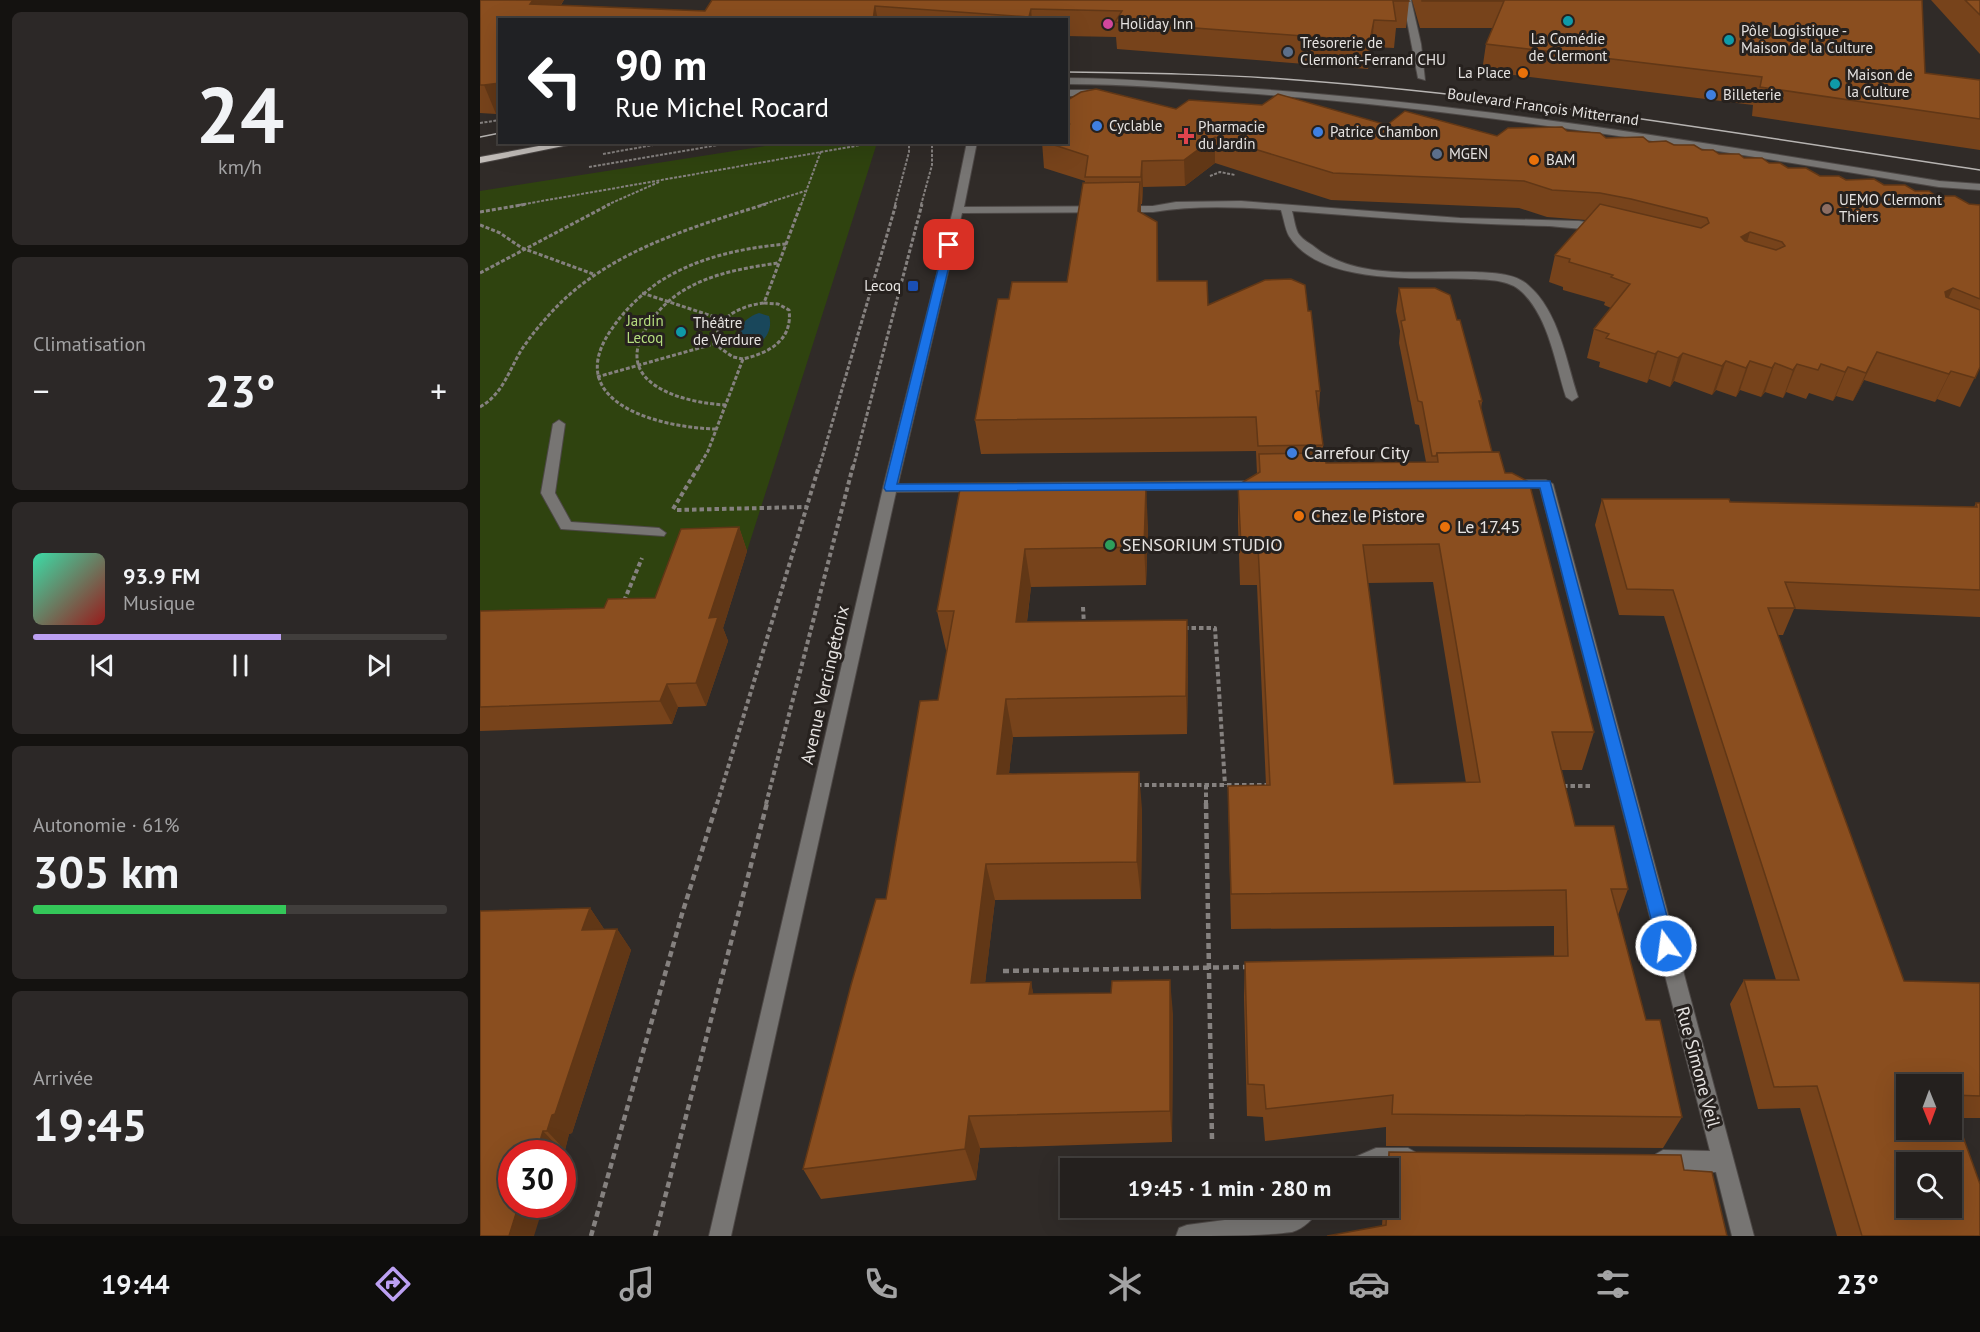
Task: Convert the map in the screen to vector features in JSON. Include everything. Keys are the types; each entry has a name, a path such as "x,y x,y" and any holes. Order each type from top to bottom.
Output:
{"main road":[{"path":"480,160 568,144"}],"street":[{"path":"1407,0 1422,78"},
{"name":"Boulevard François Mitterrand","path":"1068,81 1102,81 1291,94 1484,113 1940,184 1980,187"},
{"name":"Boulevard François Mitterrand","path":"1068,93 1102,93 1140,85"},
{"name":"Avenue Vercingétorix","path":"720,1236 890,488 958,210 972,144"},
{"name":"Boulevard François Mitterrand","path":"1940,184 1980,195"},
{"path":"958,210 1153,208 1176,205 1241,204 1461,221 1579,224 1618,230"},
{"path":"1286,208 1294,237 1324,259 1345,267 1368,273 1502,278 1523,286 1535,298 1572,397"},
{"path":"559,424 548,493 566,526 659,533"},
{"name":"Rue Simone Veil","path":"1498,484 1546,484 1743,1236"},
{"path":"890,488 1270,485"},
{"path":"1399,1159 1424,1159"},
{"path":"1640,1161 1723,1162"},
{"path":"1187,1236 1291,1221 1295,1218"}],"path":[{"path":"480,123 498,120"},
{"path":"582,168 724,144"},
{"path":"480,212 867,144"},
{"path":"591,1236 682,914 749,702 887,237 909,152 909,144"},
{"path":"655,1236 882,355 914,240 932,165 932,144"},
{"path":"764,303 821,152"},
{"path":"480,273 522,248 615,200 666,179"},
{"path":"480,407 485,405 504,385 522,349 556,307 593,274 629,254 677,234 806,191"},
{"path":"480,225 500,233 522,248 593,274"},
{"path":"716,429 688,429 654,422 628,409 608,393 597,377 595,363 612,327 626,308 642,293 694,265 730,253 786,244"},
{"path":"726,405 713,406 675,399 646,382 638,365 636,351 642,332 654,315 694,284 732,270 779,263"},
{"path":"642,293 724,320"},
{"path":"764,303 778,304 789,310 791,316 789,329 784,339 760,356 743,359 730,357 720,351 717,343 724,320 749,305 764,303"},
{"path":"597,377 717,343"},
{"path":"743,359 708,451 672,511 805,507"},
{"path":"624,603 636,568 659,533"},
{"path":"1083,607 1085,629"},
{"path":"1180,628 1215,628 1225,785"},
{"path":"1135,785 1272,785"},
{"path":"1206,785 1212,1140"},
{"path":"1554,786 1625,786"},
{"path":"1003,971 1256,967"}],"green space":[{"name":"Jardin Lecoq","path":"779,144 877,144 747,551 691,553 667,616 480,634 480,191"}],"water":[{"path":"759,313 769,316 767,335 757,345 745,347 738,345 739,329"}],"building":[{"path":"480,0 533,0 530,4 705,11 712,0 1409,1 1393,1 1396,21 1374,20 1370,41 1115,22 1122,11 1031,9 1029,17 875,6 873,18 498,18 498,83 480,85"},
{"path":"1422,0 1922,0 1925,73 1980,80 1980,119 1760,87 1762,77 1486,44 1504,1"},
{"path":"1965,0 1980,0 1980,15"},
{"path":"1096,89 1176,109 1189,100 1262,105 1278,94 1387,125 1405,111 1497,136 1508,128 1562,127 1567,131 1600,133 1606,138 1643,137 1649,142 1666,141 1674,145 1694,145 1702,150 1713,150 1719,154 1739,154 1744,158 1762,158 1769,163 1780,163 1788,168 1806,168 1820,176 1839,176 1846,180 1874,179 1884,185 1905,185 1915,191 1929,191 1936,196 1955,196 1969,204 1980,205 1980,299 1953,288 1945,292 1946,297 1980,310 1980,367 1975,378 1951,371 1949,374 1877,352 1866,373 1848,367 1845,372 1821,364 1818,370 1797,364 1793,370 1775,363 1772,368 1750,361 1746,368 1726,361 1722,366 1683,353 1678,358 1658,351 1655,354 1606,338 1609,334 1594,329 1630,284 1611,277 1613,275 1569,262 1570,259 1555,255 1600,204 1701,228 1709,223 1707,218 1631,199 1600,193 1552,190 1524,181 1333,173 1215,137 1184,160 1142,161 1141,177 1085,177 1088,156 1051,144 1068,144 1068,100 1081,92","holes":["1750,232 1782,242 1785,246 1776,250 1745,241 1741,237"]},
{"path":"1140,182 1138,211 1157,222 1157,281 1207,281 1208,305 1265,280 1291,279 1305,285 1308,311 1311,311 1320,391 1316,391 1323,445 1258,446 1256,417 975,420 998,299 1009,299 1012,282 1067,282 1083,183"},
{"path":"1399,288 1435,288 1450,295 1457,320 1460,320 1482,401 1479,401 1492,452 1437,453 1436,456 1432,456 1422,402 1418,401 1401,321 1405,320"},
{"path":"1499,452 1505,473 1512,473 1529,482 1594,732 1552,732 1575,826 1614,826 1628,889 1611,889 1646,1020 1660,1020 1682,1117 1392,1114 1393,1095 1266,1109 1264,1085 1248,1084 1245,962 1568,956 1566,890 1231,894 1228,786 1270,785 1258,546 1241,546 1238,485 1260,472 1259,454 1325,453 1326,463 1438,462 1437,453","holes":["1439,544 1480,782 1394,784 1363,545"]},
{"path":"1146,487 1144,547 1025,549 1016,622 1187,620 1186,696 1006,699 997,774 1139,772 1137,862 986,864 971,983 1031,982 1029,994 1111,993 1112,981 1170,980 1170,1111 969,1116 965,1149 803,1169 876,899 886,899 920,701 938,700 954,611 937,611 960,489"},
{"path":"1602,499 1729,499 1730,502 1977,507 1976,503 1980,503 1980,590 1785,582 1795,608 1768,608 1904,981 1980,983 1980,1096 1962,1095 1962,1074 1896,1074 1896,1140 1962,1140 1962,1134 1980,1184 1980,1236 1862,1236 1817,1086 1774,1087 1744,980 1799,980 1673,590 1627,589"},
{"path":"739,527 709,618 718,617 696,683 667,684 660,701 480,707 480,611 604,608 608,599 655,598 681,529"},
{"path":"590,908 582,930 617,929 555,1114 552,1115 547,1131 543,1131 540,1140 498,1140 498,1218 515,1218 509,1236 480,1236 480,911"},
{"path":"1389,1152 1681,1155 1684,1170 1712,1172 1727,1236 1327,1236 1386,1225 1386,1218 1399,1218 1399,1158 1389,1158"}],"tram line":[{"path":"1068,72 1268,78 1468,96 1980,170"},
{"path":"480,137 498,133"}],"place":[{"name":"La Comédie de Clermont","path":"1568,21"},
{"name":"Holiday Inn","path":"1108,24"},
{"name":"Pôle Logistique - Maison de la Culture","path":"1729,40"},
{"name":"Trésorerie de Clermont-Ferrand CHU","path":"1288,52"},
{"name":"La Place","path":"1523,73"},
{"name":"Maison de la Culture","path":"1835,84"},
{"name":"Billeterie","path":"1711,95"},
{"name":"Cyclable","path":"1097,126"},
{"name":"Patrice Chambon","path":"1318,132"},
{"name":"Pharmacie du Jardin","path":"1186,136"},
{"name":"MGEN","path":"1437,154"},
{"name":"BAM","path":"1534,160"},
{"name":"UEMO Clermont Thiers","path":"1827,209"},
{"name":"Lecoq","path":"913,286"},
{"name":"Théâtre de Verdure","path":"681,332"},
{"name":"Carrefour City","path":"1292,453"},
{"name":"Chez le Pistore","path":"1299,516"},
{"name":"Le 17.45","path":"1445,527"},
{"name":"SENSORIUM STUDIO","path":"1110,545"}],"route":[{"path":"949,245 890,488 1546,484 1666,946"}]}
